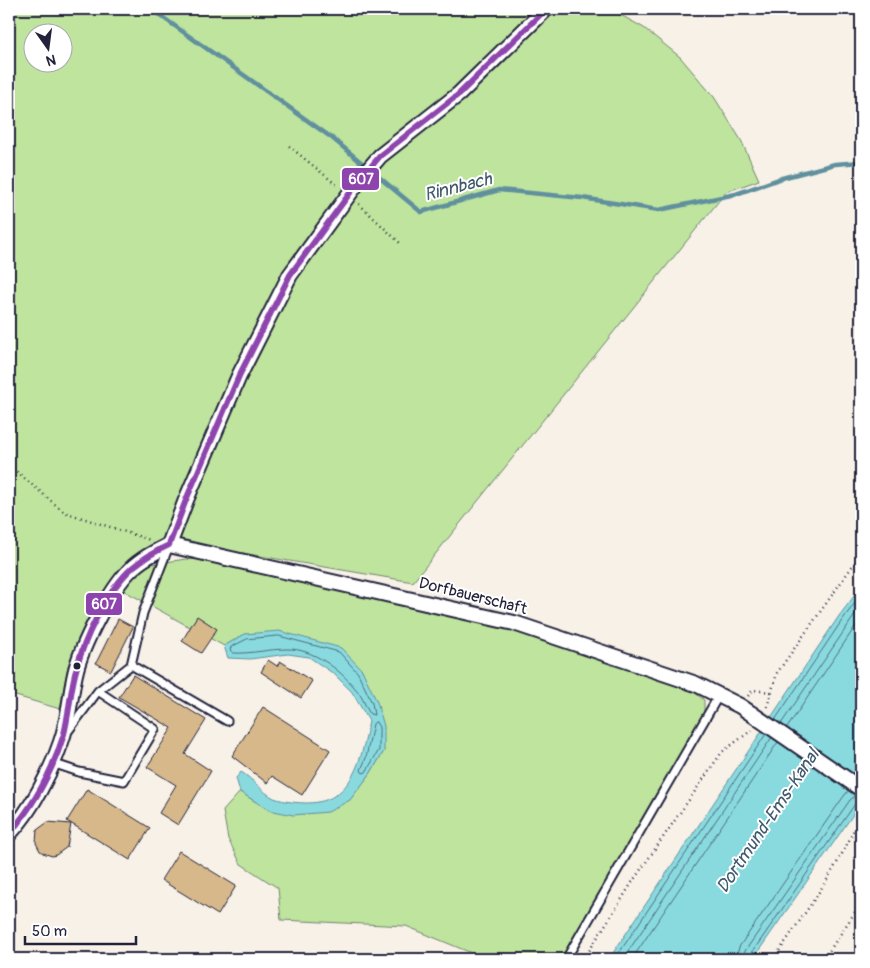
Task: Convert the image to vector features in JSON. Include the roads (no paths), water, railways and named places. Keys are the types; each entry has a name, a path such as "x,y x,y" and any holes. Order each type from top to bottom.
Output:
{"street":[{"path":"9,834 41,788 62,741 77,664 100,613 117,586 130,570 149,555 169,545 186,500 239,376 290,275 358,182 380,156 459,94 546,9"},
{"name":"Dorfbauerschaft","path":"169,545 514,623 696,684 757,719 861,789"}],"lane":[{"path":"62,741 98,691 131,665 143,613 169,545"},
{"path":"131,665 227,721"},
{"path":"52,763 79,772 124,781 155,729 98,691"},
{"path":"566,959 718,695"}],"water":[{"name":"Dortmund-Ems-Kanal","path":"861,587 861,803 753,959 609,959 839,616"},
{"path":"279,631 341,648 362,670 377,702 384,726 384,751 370,774 350,800 328,812 293,815 269,810 240,792 236,778 241,772 274,798 309,803 324,801 336,795 353,775 359,763 369,721 352,692 334,674 309,657 288,654 250,659 228,658 224,646 245,634"}],"waterway":[{"name":"Rinnbach","path":"151,9 332,138 421,212 499,190 582,198 659,210 736,194 782,178 835,164 861,162"}]}
